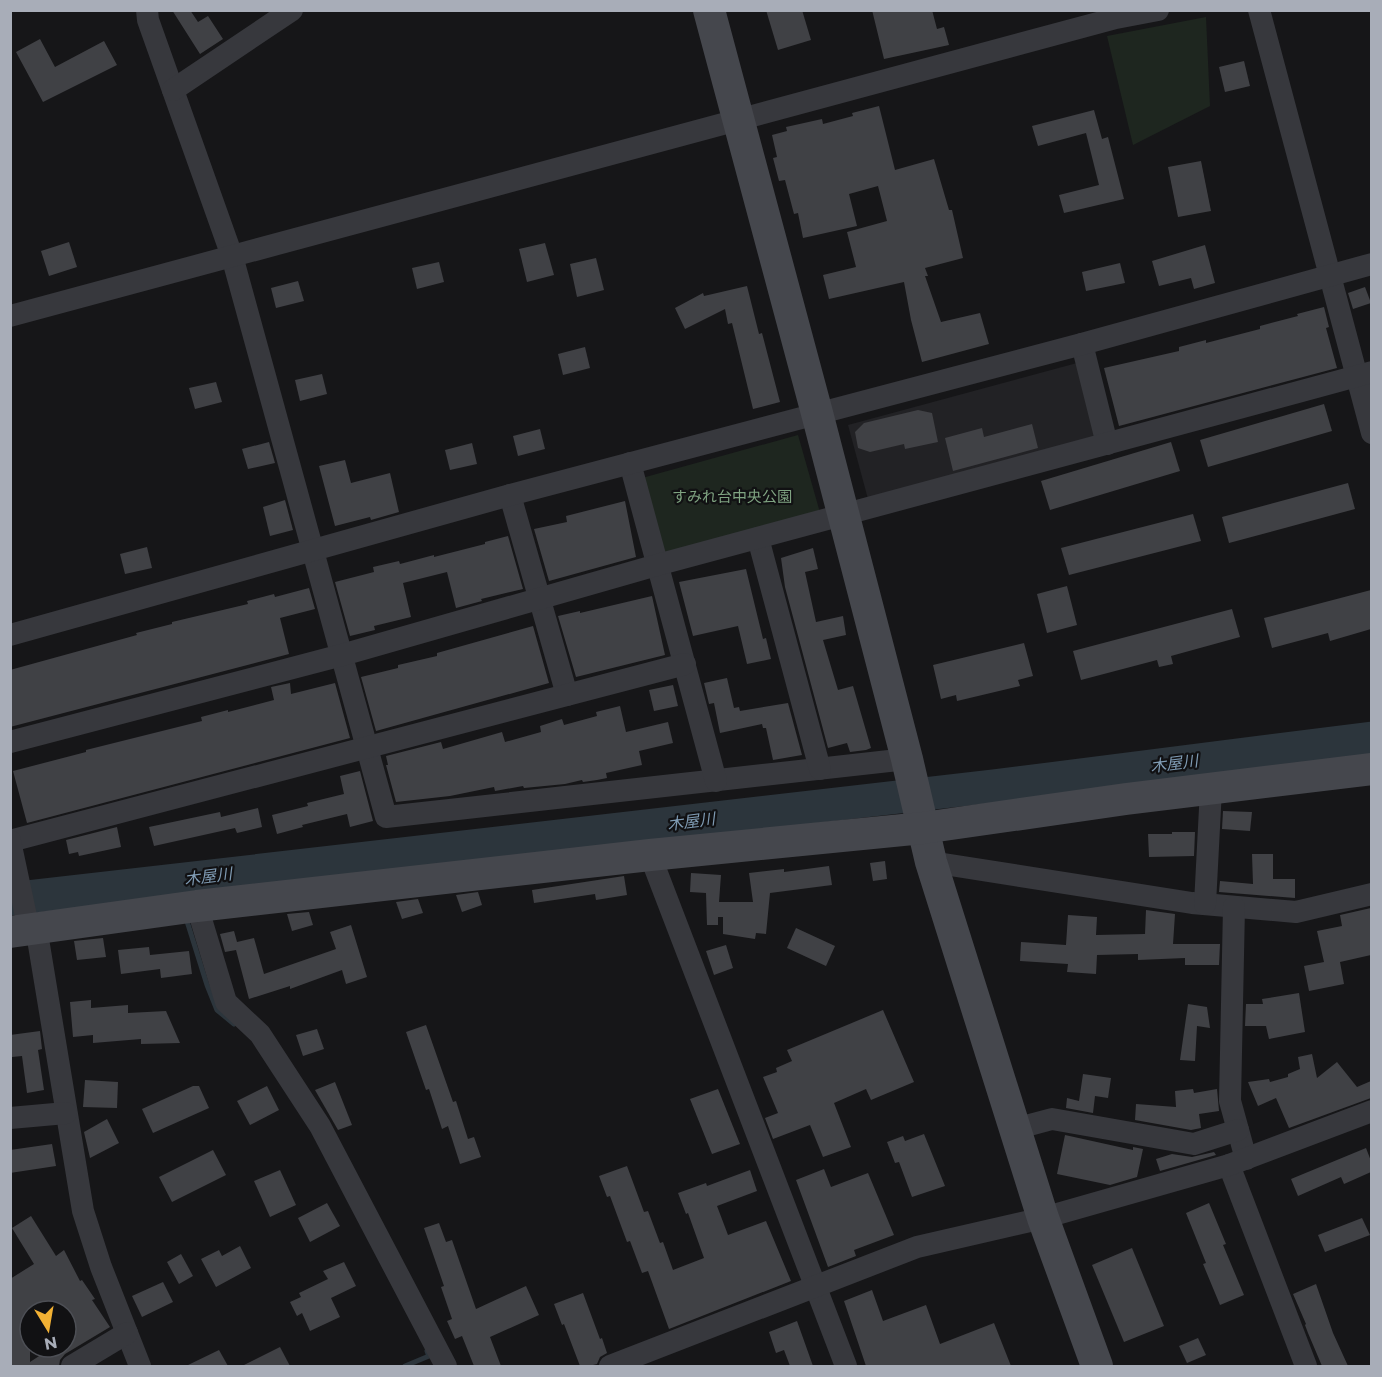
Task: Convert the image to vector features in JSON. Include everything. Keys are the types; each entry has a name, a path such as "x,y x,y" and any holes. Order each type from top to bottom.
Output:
{"street":[{"path":"147,10 148,20 232,256 386,817 820,769 908,763"},
{"path":"173,90 292,10"},
{"path":"709,10 817,412 932,862 1043,1218 1097,1366"},
{"path":"10,316 1116,18 1158,10"},
{"path":"1259,10 1329,276 1364,374 1371,434"},
{"path":"10,635 510,495 817,412 1082,344 1371,264"},
{"path":"1082,344 1107,444"},
{"path":"10,742 342,655 657,565 1364,374"},
{"path":"630,463 716,781"},
{"path":"510,495 567,695"},
{"path":"758,538 820,769"},
{"path":"140,1366 101,1268 83,1211 66,1113 25,926 11,844 685,664"},
{"path":"25,926 650,855 922,820 1211,789 1371,769"},
{"path":"1205,904 1211,789"},
{"path":"650,855 814,1288 846,1366"},
{"path":"932,862 1205,904 1296,912 1371,894"},
{"path":"197,906 226,1002 260,1034 320,1125 446,1366"},
{"path":"1234,907 1230,1101 1238,1130 1237,1162 1306,1366"},
{"path":"610,1366 917,1247 1043,1218 1237,1162 1371,1111"},
{"path":"10,1118 66,1113"},
{"path":"1015,1129 1052,1119 1194,1144 1238,1130"},
{"path":"72,1366 127,1333"}],"shaded area":[{"path":"1077,363 1097,440 868,499 848,425"}],"green space":[{"path":"1206,17 1210,106 1133,145 1107,36"},
{"name":"すみれ台中央公園","path":"798,435 821,516 665,559 642,478"}],"building":[{"path":"172,10 190,10 198,22 208,16 223,39 200,54"},
{"path":"766,10 802,10 811,40 778,50"},
{"path":"872,10 932,10 937,29 944,27 949,45 884,59"},
{"path":"40,39 55,67 104,41 117,65 43,102 16,52"},
{"path":"1244,61 1250,86 1225,92 1219,67"},
{"path":"879,106 895,170 934,159 949,210 952,210 963,258 925,268 928,276 925,276 941,322 980,313 989,344 922,362 904,282 829,299 823,275 856,267 847,232 887,221 878,186 849,194 857,226 803,238 798,213 794,214 785,180 779,181 773,158 777,157 772,135 787,131 786,127 822,119 823,124"},
{"path":"1094,110 1102,139 1108,137 1124,199 1064,213 1059,195 1099,185 1086,133 1038,146 1032,126"},
{"path":"1201,161 1211,211 1178,217 1168,167"},
{"path":"69,242 77,267 49,276 41,251"},
{"path":"545,243 554,275 527,282 519,249"},
{"path":"1205,245 1215,283 1194,289 1191,278 1159,286 1152,261"},
{"path":"596,258 604,290 577,297 570,264"},
{"path":"439,262 444,282 417,289 412,268"},
{"path":"1120,263 1125,283 1086,291 1082,272"},
{"path":"298,281 304,301 276,308 271,288"},
{"path":"747,286 780,402 753,409 732,323 728,324 725,309 685,329 675,308 703,293 704,296"},
{"path":"1365,287 1371,303 1353,309 1348,293"},
{"path":"1324,307 1329,327 1326,328 1337,368 1119,426 1104,368 1179,351 1179,347 1206,340 1206,343 1260,329 1260,326"},
{"path":"585,347 590,368 563,375 558,354"},
{"path":"322,374 327,394 300,401 295,380"},
{"path":"216,382 222,402 195,409 189,388"},
{"path":"1324,404 1332,431 1208,467 1200,440"},
{"path":"918,410 932,413 938,442 905,449 904,444 870,452 858,448 855,432 864,423"},
{"path":"1032,424 1038,448 953,471 945,438 982,428 984,437"},
{"path":"540,429 545,449 518,456 513,436"},
{"path":"269,442 275,463 248,469 242,449"},
{"path":"1171,442 1180,471 1050,510 1041,481"},
{"path":"472,443 477,464 450,470 445,450"},
{"path":"345,460 351,483 390,473 399,512 371,520 370,517 335,526 319,466"},
{"path":"1348,483 1355,509 1229,543 1222,517"},
{"path":"285,500 293,530 270,536 263,507"},
{"path":"625,501 636,557 549,581 534,529 567,522 566,516"},
{"path":"1193,514 1201,541 1069,575 1061,548"},
{"path":"508,536 523,589 481,599 482,601 456,608 447,572 403,583 411,617 374,626 375,630 350,636 335,582 374,572 373,567 399,561 400,564 434,555 434,557"},
{"path":"147,547 152,568 125,574 120,554"},
{"path":"813,548 818,569 805,572 816,622 843,616 846,635 823,640 838,690 853,686 871,748 866,750 850,752 847,743 828,748 785,587 781,558"},
{"path":"746,569 763,639 766,638 771,659 747,664 738,626 693,636 679,582"},
{"path":"1067,586 1077,625 1047,633 1037,594"},
{"path":"309,588 315,609 280,618 289,654 10,727 10,670 137,635 136,633 172,624 172,622 248,604 247,601 274,594 275,597"},
{"path":"1371,590 1371,629 1330,641 1328,633 1272,648 1264,618"},
{"path":"652,596 665,655 576,677 558,616"},
{"path":"1232,609 1240,637 1171,656 1173,664 1159,667 1157,660 1081,680 1073,651"},
{"path":"533,626 549,683 376,731 361,677 398,668 398,665 437,656 437,653"},
{"path":"1024,643 1033,676 1018,680 1020,686 957,701 956,695 941,699 933,665"},
{"path":"727,678 734,708 739,707 740,711 788,703 802,755 773,760 766,728 763,728 762,724 720,733 714,703 709,704 704,683"},
{"path":"290,683 291,694 335,683 350,738 27,823 13,771 202,721 201,717 274,700 271,687"},
{"path":"673,685 678,706 654,711 649,690"},
{"path":"620,706 626,732 668,722 673,743 639,751 642,765 606,773 607,778 495,791 494,787 450,796 396,802 386,765 388,765 386,756 441,742 443,749 502,732 505,742 541,732 540,726 562,719 564,725 597,716 596,712"},
{"path":"360,771 373,821 350,827 347,814 277,834 272,815 344,794 340,776"},
{"path":"258,808 262,827 237,833 235,828 154,846 149,827 220,812 221,817"},
{"path":"1223,811 1252,812 1250,831 1222,829"},
{"path":"117,827 121,847 79,856 78,852 69,854 66,840"},
{"path":"1172,832 1195,832 1194,856 1149,857 1148,834 1172,834"},
{"path":"1252,854 1273,854 1273,879 1295,879 1295,898 1219,892 1220,881 1253,884"},
{"path":"885,861 887,879 873,881 870,863"},
{"path":"829,866 832,885 770,893 766,934 756,933 755,939 723,934 723,917 718,917 718,925 707,925 706,893 690,892 691,873 721,875 719,902 753,902 749,873 784,869 784,872"},
{"path":"624,876 627,895 596,900 595,894 534,903 532,890"},
{"path":"478,892 482,905 462,912 456,895"},
{"path":"418,899 423,913 402,919 396,902"},
{"path":"1371,908 1371,955 1340,962 1344,984 1309,991 1304,966 1324,962 1317,931 1342,926 1340,915"},
{"path":"1146,910 1175,914 1173,944 1220,944 1219,965 1185,965 1185,958 1138,960 1138,954 1097,955 1096,974 1067,972 1068,964 1020,961 1021,942 1066,945 1068,915 1097,917 1096,935 1145,934"},
{"path":"309,912 313,925 292,931 287,914"},
{"path":"351,925 367,977 346,984 342,970 290,989 290,986 249,999 236,950 225,952 220,934 234,931 237,942 254,938 264,974 336,949 330,932"},
{"path":"796,928 835,946 826,966 787,948"},
{"path":"103,938 106,957 77,960 74,941"},
{"path":"726,945 733,968 714,975 706,951"},
{"path":"149,947 150,955 189,951 192,974 161,978 160,969 121,974 118,950"},
{"path":"1299,993 1305,1032 1269,1039 1266,1026 1245,1026 1246,1004 1263,1004 1262,999"},
{"path":"91,1000 91,1008 128,1005 128,1013 166,1011 180,1043 141,1044 141,1039 93,1043 93,1035 73,1037 70,1002"},
{"path":"1188,1004 1207,1007 1210,1028 1197,1026 1195,1061 1180,1060"},
{"path":"883,1010 914,1082 871,1100 866,1089 834,1103 851,1147 823,1157 810,1125 773,1139 765,1118 778,1113 763,1077 777,1072 776,1068 792,1061 787,1050"},
{"path":"426,1025 453,1102 456,1101 468,1139 474,1137 481,1157 460,1164 448,1126 442,1129 429,1089 426,1090 406,1032"},
{"path":"317,1029 324,1049 303,1056 296,1035"},
{"path":"40,1031 42,1049 38,1050 44,1090 27,1093 22,1056 12,1057 10,1035"},
{"path":"1312,1054 1317,1078 1337,1062 1357,1087 1371,1081 1371,1098 1289,1128 1276,1098 1258,1106 1248,1082 1269,1079 1270,1082 1288,1077 1288,1074 1300,1069 1298,1057"},
{"path":"1083,1074 1111,1078 1108,1098 1095,1096 1093,1113 1066,1108 1067,1098 1079,1101"},
{"path":"85,1080 118,1082 117,1108 83,1107"},
{"path":"335,1082 352,1125 338,1130 315,1090"},
{"path":"193,1086 199,1086 209,1108 153,1133 142,1109"},
{"path":"267,1086 279,1110 250,1125 237,1101"},
{"path":"718,1089 740,1144 712,1154 690,1099"},
{"path":"1193,1089 1194,1093 1217,1089 1219,1111 1199,1114 1201,1128 1191,1130 1135,1120 1136,1104 1176,1107 1175,1091"},
{"path":"107,1119 119,1143 90,1158 84,1132"},
{"path":"924,1134 945,1186 912,1197 899,1162 895,1163 887,1142 903,1136 905,1141"},
{"path":"1065,1135 1133,1150 1133,1147 1143,1149 1137,1177 1110,1185 1057,1174"},
{"path":"52,1144 56,1166 10,1173 10,1150"},
{"path":"1366,1148 1371,1161 1371,1172 1344,1184 1341,1177 1298,1196 1291,1179"},
{"path":"213,1150 226,1175 172,1202 159,1177"},
{"path":"1214,1152 1216,1155 1160,1171 1156,1159 1172,1154 1192,1157"},
{"path":"627,1166 644,1212 648,1211 673,1270 704,1258 688,1213 686,1214 678,1193 706,1183 707,1186 750,1170 757,1191 717,1206 728,1235 766,1221 791,1281 669,1329 648,1271 642,1273 630,1241 627,1242 610,1196 607,1197 599,1176"},
{"path":"824,1169 831,1187 868,1173 894,1235 854,1250 856,1256 828,1267 796,1180"},
{"path":"280,1170 296,1205 270,1217 254,1181"},
{"path":"327,1203 340,1226 310,1242 298,1218"},
{"path":"1209,1203 1226,1244 1223,1245 1244,1295 1220,1305 1186,1213"},
{"path":"31,1216 56,1256 64,1250 80,1281 82,1280 95,1299 92,1300 110,1327 78,1346 78,1299 18,1299 18,1359 30,1359 30,1362 35,1359 61,1359 59,1366 10,1366 10,1279 34,1264 12,1228"},
{"path":"1362,1218 1370,1235 1325,1252 1318,1235"},
{"path":"439,1223 446,1242 452,1240 476,1309 526,1286 539,1315 490,1337 501,1366 474,1366 462,1336 455,1339 447,1321 452,1319 441,1287 444,1286 424,1228"},
{"path":"240,1246 251,1268 216,1287 201,1259 219,1250 222,1256"},
{"path":"1132,1248 1164,1326 1124,1342 1092,1265"},
{"path":"181,1254 193,1276 179,1284 167,1262"},
{"path":"344,1262 356,1286 331,1298 340,1317 310,1331 302,1313 297,1316 290,1302 301,1297 299,1293 328,1279 323,1271"},
{"path":"163,1282 173,1302 142,1317 132,1296"},
{"path":"1316,1284 1333,1333 1348,1366 1322,1366 1308,1333 1293,1294"},
{"path":"872,1290 883,1321 926,1305 940,1344 994,1323 1011,1366 866,1366 844,1301"},
{"path":"583,1293 607,1353 600,1357 597,1364 589,1366 580,1366 554,1304"},
{"path":"797,1321 813,1366 790,1366 784,1350 776,1353 769,1332"},
{"path":"1198,1338 1206,1355 1187,1363 1179,1346"},
{"path":"280,1347 290,1366 242,1366"},
{"path":"219,1350 228,1366 186,1366"}],"waterway":[{"name":"木屋川","path":"10,899 994,786 1372,738"},
{"path":"175,879 180,897"},
{"path":"186,918 217,1010 234,1024"},
{"path":"405,1366 429,1356 427,1351"}]}
